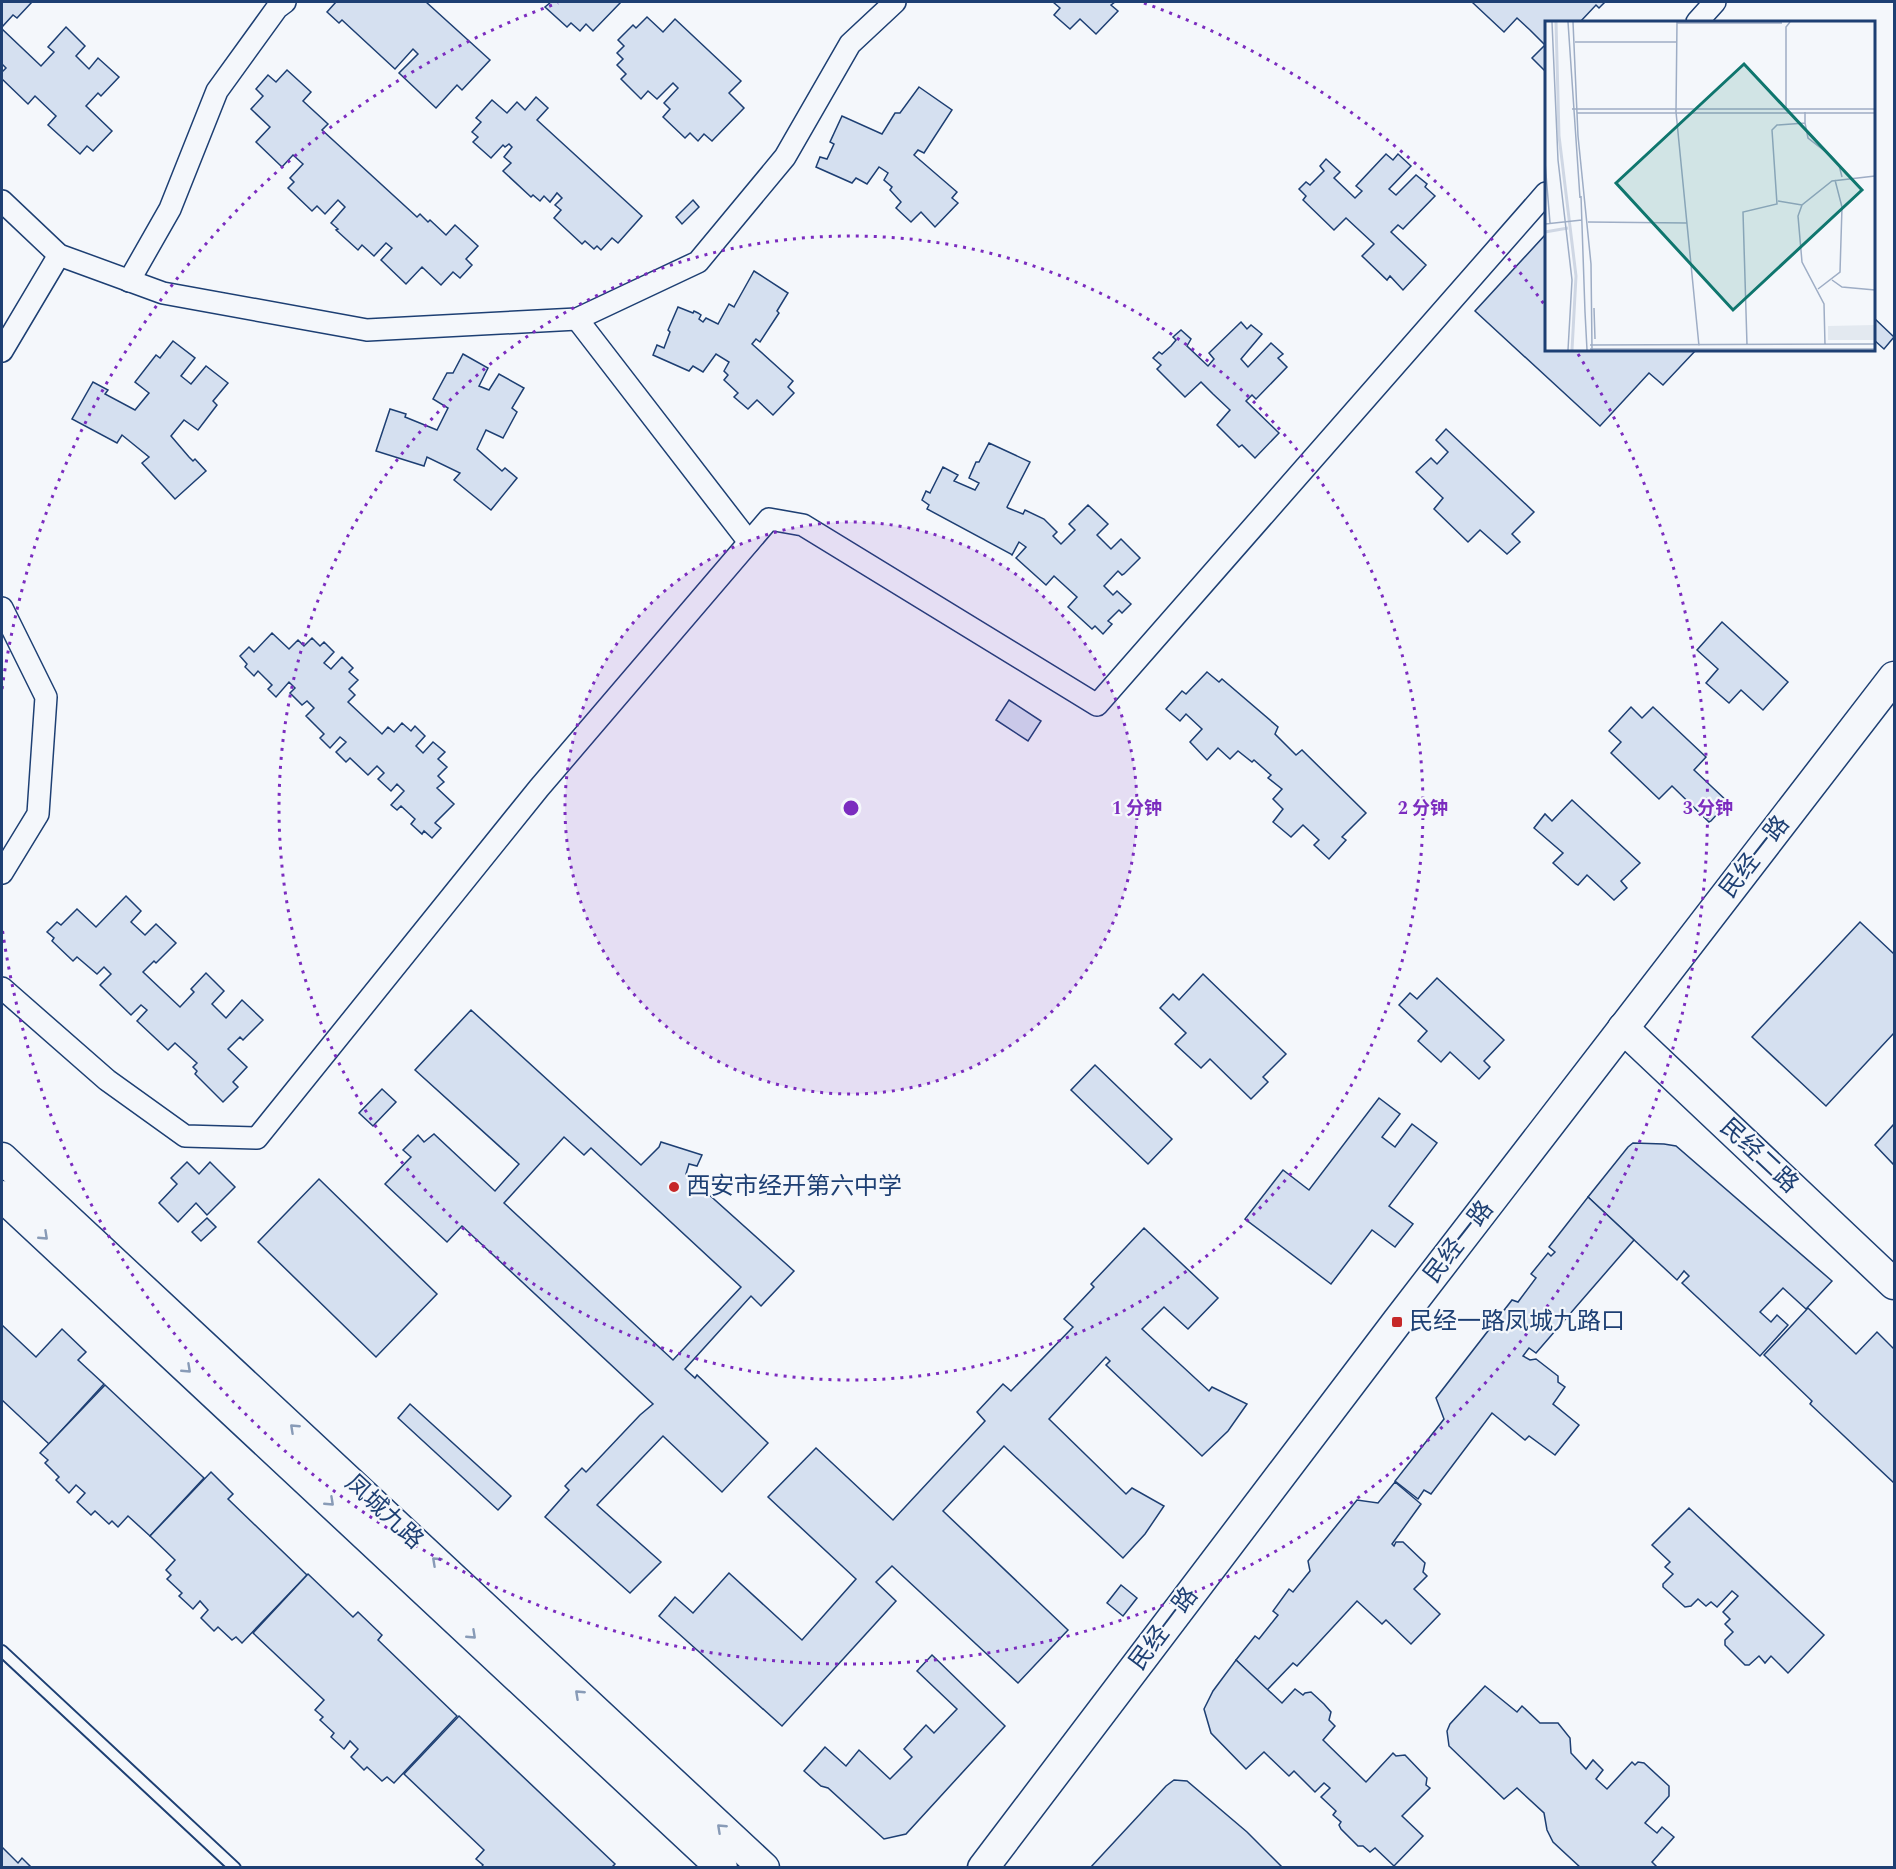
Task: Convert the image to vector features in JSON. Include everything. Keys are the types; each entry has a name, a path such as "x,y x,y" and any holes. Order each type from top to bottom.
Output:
{"street":[{"path":"129,281 170,209 217,91 277,8 285,2"},
{"path":"2,201 59,255 163,293 367,330 577,319 698,262 785,156 850,44 895,2"},
{"path":"1697,21 1715,2"},
{"path":"2,988 107,1080 185,1136 257,1138 538,788 769,519 803,525 1097,705 1545,194"},
{"path":"2,351 59,255"},
{"path":"577,319 749,542"},
{"path":"2,608 46,697 38,814 2,873"},
{"name":"民经一路","path":"983,1868 1623,1028 1894,677"},
{"name":"民经二路","path":"1623,1028 1894,1284"},
{"name":"凤城九路","path":"6,1186 722,1868"},
{"name":"凤城九路","path":"6,1186 764,1868"}],"lane":[{"path":"2,1651 235,1868"}],"building":[{"path":"2,2 32,2 17,18 13,15 2,27"},
{"path":"336,2 426,2 490,60 462,90 457,85 436,108 399,73 418,54 413,49 395,69 342,20 339,23 327,12"},
{"path":"551,2 621,2 593,31 586,24 580,31 571,23 567,27 545,7"},
{"path":"1053,2 1115,2 1111,5 1118,11 1096,34 1080,19 1070,29 1054,15 1060,8"},
{"path":"1605,2 1599,8 1596,5 1581,21 1545,21 1545,45 1517,18 1504,32 1473,3"},
{"path":"647,17 663,32 675,19 741,81 729,93 744,108 712,141 704,134 698,141 690,133 685,138 663,117 670,109 664,103 678,88 673,83 657,99 648,91 641,99 621,79 626,74 617,65 623,59 617,53 624,46 618,40 633,25 636,28"},
{"path":"66,27 85,46 76,56 89,69 98,58 119,77 101,96 98,93 86,106 112,131 93,151 87,146 80,154 48,125 56,116 35,96 28,104 2,79 2,72 6,68 2,64 2,29 41,66 54,52 48,47"},
{"path":"1545,45 1545,71 1532,58"},
{"path":"287,70 311,92 303,101 328,124 322,130 417,217 420,214 428,222 430,220 446,235 455,225 478,246 466,259 472,265 460,278 453,272 441,285 422,267 406,284 381,260 392,248 386,243 374,256 362,245 358,250 336,230 338,229 331,223 345,207 338,200 325,214 317,206 312,211 288,188 294,182 290,178 303,164 293,155 282,167 256,142 270,127 251,109 263,96 256,89 268,75 276,82"},
{"path":"919,87 952,110 924,153 918,150 914,155 957,192 952,198 958,203 935,227 921,212 911,222 896,208 901,202 890,190 892,187 884,180 888,173 879,167 867,184 856,178 852,183 816,167 820,157 827,159 834,144 830,142 842,116 882,134 895,113 900,113"},
{"path":"536,97 548,108 537,120 642,216 618,243 612,238 601,250 597,246 594,249 585,241 582,244 554,218 561,210 555,205 562,198 557,193 550,202 544,196 540,201 533,195 531,197 503,171 511,163 504,157 512,147 509,144 505,147 503,145 491,158 473,142 478,137 472,132 481,122 476,118 492,100 507,113 517,102 525,110"},
{"path":"1386,154 1393,160 1398,154 1411,166 1389,189 1396,195 1416,175 1427,184 1425,187 1435,196 1403,229 1398,225 1391,232 1426,265 1403,290 1390,276 1387,280 1362,256 1373,243 1346,218 1334,230 1303,200 1306,196 1299,189 1306,182 1310,185 1324,171 1320,166 1326,159 1340,172 1334,178 1355,198 1362,191 1356,186"},
{"path":"693,200 699,207 682,224 676,217"},
{"path":"1545,235 1545,351 1695,351 1663,385 1649,373 1600,426 1475,311"},
{"path":"754,271 788,293 777,311 779,313 760,342 756,339 752,344 793,381 788,387 794,393 773,415 757,400 748,409 734,397 738,393 724,380 728,375 724,371 729,362 716,354 703,372 693,366 689,371 653,355 657,345 664,348 670,332 668,330 678,307 698,313 701,315 699,319 703,322 706,318 718,324 729,304 734,307"},
{"path":"1875,319 1894,337 1884,349 1875,341"},
{"path":"1241,322 1247,329 1251,325 1262,334 1241,359 1248,367 1271,343 1283,354 1278,358 1287,367 1256,399 1252,395 1246,401 1279,433 1255,458 1242,445 1239,447 1217,425 1230,410 1201,382 1185,397 1157,369 1161,365 1153,358 1171,346 1176,340 1173,337 1181,330 1191,339 1187,346 1208,366 1214,359 1209,353"},
{"path":"173,341 195,358 181,376 191,384 206,366 228,383 213,401 217,405 198,430 184,420 171,436 193,461 195,459 206,471 175,499 142,463 149,457 122,435 117,443 72,419 93,382 108,390 105,394 135,410 149,393 135,382 156,355 160,358"},
{"path":"463,354 488,368 479,386 489,390 499,374 524,388 512,408 517,412 503,438 486,430 477,449 502,471 505,468 517,478 491,510 454,480 460,473 427,457 424,466 376,451 390,409 406,414 405,417 437,430 448,408 433,399 447,373 453,373"},
{"path":"1446,429 1534,512 1512,534 1520,542 1507,554 1480,530 1468,542 1434,509 1443,498 1416,472 1431,458 1437,464 1448,452 1436,440"},
{"path":"989,443 1030,462 1008,508 1023,514 1025,510 1044,519 1057,532 1053,536 1061,544 1075,530 1069,524 1088,505 1108,524 1097,535 1111,549 1121,539 1140,558 1124,574 1118,571 1104,586 1113,595 1117,591 1131,604 1122,613 1119,610 1108,621 1112,624 1103,634 1095,626 1092,629 1068,607 1077,597 1054,576 1046,585 1016,558 1026,547 1019,542 1012,555 927,509 929,505 922,500 926,491 930,493 943,467 958,475 954,481 975,490 979,483 969,478 976,462 979,462"},
{"path":"1722,622 1788,682 1763,710 1741,690 1729,703 1706,683 1718,669 1697,650"},
{"path":"272,633 289,649 298,640 304,646 312,638 320,646 324,642 334,652 324,663 331,669 342,657 353,668 349,672 358,680 349,689 355,695 348,702 382,734 388,727 394,732 402,723 411,731 415,726 425,736 416,746 423,753 433,742 445,752 438,759 447,767 438,776 444,782 437,788 454,804 435,823 441,828 432,838 424,831 422,834 411,824 415,819 401,806 397,810 391,805 404,791 397,784 391,791 378,779 384,773 377,766 368,775 350,758 346,762 336,752 346,742 340,737 330,748 320,738 324,734 306,716 314,708 307,701 302,705 290,693 295,688 289,682 276,697 268,689 272,685 258,671 254,676 245,667 247,664 240,656 249,647 254,652"},
{"path":"1207,672 1219,682 1222,679 1278,727 1275,734 1296,755 1302,750 1366,813 1342,837 1346,840 1329,859 1314,845 1319,840 1303,825 1291,837 1273,822 1283,809 1273,799 1282,789 1268,778 1271,775 1254,760 1252,762 1238,751 1230,759 1218,748 1207,760 1190,742 1202,729 1186,714 1180,721 1166,709 1182,691 1186,694"},
{"path":"1009,700 1041,721 1028,741 996,720"},
{"path":"1631,707 1642,718 1653,707 1706,757 1694,770 1728,802 1711,821 1709,822 1672,786 1659,799 1611,753 1621,742 1609,731"},
{"path":"1572,800 1640,863 1621,881 1627,888 1614,900 1587,875 1578,885 1576,884 1553,863 1563,853 1534,828 1545,814 1552,821"},
{"path":"126,896 141,911 131,922 145,935 156,924 176,943 156,963 154,961 143,972 180,1007 194,992 191,989 206,973 224,991 212,1004 226,1018 242,1000 263,1020 243,1040 240,1037 228,1049 247,1067 233,1082 238,1087 223,1102 195,1074 197,1071 193,1067 197,1063 175,1043 168,1050 137,1021 147,1010 141,1005 131,1015 100,985 111,974 104,967 97,974 77,957 73,961 52,941 54,938 47,932 57,922 61,925 77,909 96,927"},
{"path":"1860,922 1894,954 1894,1033 1826,1106 1752,1037"},
{"path":"1203,974 1286,1054 1263,1077 1268,1082 1251,1099 1210,1059 1201,1068 1175,1044 1186,1033 1160,1008 1173,994 1179,1000"},
{"path":"1437,978 1504,1040 1484,1061 1490,1067 1479,1079 1450,1052 1441,1062 1418,1041 1427,1031 1399,1005 1410,993 1417,999"},
{"path":"471,1010 641,1165 661,1142 702,1155 697,1166 689,1164 686,1174 794,1271 761,1306 751,1296 685,1369 695,1378 697,1375 768,1443 722,1492 663,1436 597,1505 661,1562 630,1593 545,1517 569,1490 565,1486 582,1468 586,1472 653,1404 462,1226 447,1242 385,1184 411,1157 403,1150 418,1135 424,1142 434,1134 495,1191 519,1164 415,1070","holes":["564,1137 584,1155 591,1148 741,1287 673,1360 504,1203"]},
{"path":"1095,1065 1172,1139 1148,1164 1071,1090"},
{"path":"382,1089 396,1102 373,1126 359,1113"},
{"path":"1379,1098 1400,1114 1382,1137 1395,1147 1412,1124 1437,1143 1389,1206 1413,1224 1395,1247 1372,1230 1331,1284 1245,1219 1283,1170 1309,1190"},
{"path":"1894,1124 1894,1165 1875,1145"},
{"path":"1633,1143 1676,1146 1832,1281 1806,1309 1783,1288 1760,1312 1771,1322 1777,1315 1788,1325 1760,1356 1682,1283 1689,1276 1684,1271 1677,1280 1588,1197"},
{"path":"187,1162 199,1174 210,1162 235,1187 207,1215 196,1203 178,1222 159,1203 177,1184 171,1178"},
{"path":"319,1179 437,1294 376,1357 258,1242"},
{"path":"1588,1197 1634,1240 1536,1353 1529,1348 1523,1356 1530,1360 1536,1359 1558,1376 1558,1382 1565,1387 1553,1404 1579,1425 1555,1455 1529,1436 1525,1440 1492,1413 1431,1494 1424,1490 1418,1499 1395,1481 1444,1419 1436,1398 1512,1300 1518,1302 1536,1278 1531,1274 1548,1253 1551,1256 1555,1252 1549,1247"},
{"path":"207,1218 216,1227 201,1241 192,1232"},
{"path":"1144,1228 1218,1298 1188,1329 1164,1307 1142,1329 1209,1391 1212,1387 1247,1404 1228,1431 1202,1456 1106,1365 1110,1361 1106,1357 1049,1419 1126,1494 1132,1488 1164,1506 1145,1534 1123,1558 1004,1446 943,1511 1068,1630 1018,1683 892,1566 876,1582 896,1601 782,1726 659,1616 675,1597 693,1613 729,1573 802,1640 856,1579 768,1497 816,1448 893,1520 985,1421 977,1412 1003,1384 1011,1391 1073,1327 1064,1319 1094,1287 1091,1284"},
{"path":"1808,1308 1856,1354 1877,1332 1894,1349 1894,1483 1810,1404 1812,1401 1764,1355"},
{"path":"2,1325 36,1357 62,1329 86,1352 78,1360 104,1384 49,1444 2,1400"},
{"path":"105,1385 204,1478 150,1536 128,1516 118,1527 112,1521 109,1524 95,1511 91,1515 77,1502 85,1493 76,1485 69,1493 56,1480 59,1477 45,1463 48,1460 40,1453"},
{"path":"410,1404 511,1496 498,1510 398,1418"},
{"path":"211,1472 233,1494 228,1499 307,1575 242,1643 236,1637 232,1640 218,1627 214,1631 201,1618 208,1610 200,1601 193,1609 179,1596 182,1593 167,1579 171,1575 166,1570 175,1560 150,1536"},
{"path":"1395,1482 1421,1504 1392,1544 1394,1546 1396,1542 1403,1542 1425,1563 1423,1572 1427,1576 1414,1589 1440,1614 1411,1644 1386,1620 1382,1624 1357,1601 1297,1666 1293,1663 1267,1690 1236,1660 1255,1636 1259,1639 1278,1615 1273,1611 1289,1589 1293,1592 1310,1571 1308,1561 1357,1500 1378,1503"},
{"path":"1689,1508 1824,1635 1788,1673 1771,1656 1765,1663 1759,1656 1749,1665 1745,1665 1725,1645 1725,1640 1733,1632 1725,1624 1730,1619 1723,1612 1738,1596 1732,1591 1717,1607 1711,1602 1706,1606 1698,1599 1691,1606 1685,1607 1663,1587 1663,1584 1673,1574 1665,1567 1670,1562 1652,1545"},
{"path":"308,1574 353,1617 358,1612 382,1635 378,1640 457,1716 394,1783 387,1777 382,1781 367,1767 364,1770 351,1757 358,1749 350,1741 344,1749 331,1737 334,1733 320,1720 323,1717 315,1710 324,1700 253,1633"},
{"path":"1121,1585 1137,1598 1123,1616 1107,1603"},
{"path":"932,1655 1005,1726 906,1834 884,1839 828,1788 821,1786 804,1771 825,1747 846,1766 859,1750 890,1779 912,1757 904,1749 926,1725 934,1733 957,1709 917,1671"},
{"path":"1236,1660 1282,1703 1295,1689 1303,1695 1311,1692 1324,1704 1331,1712 1329,1720 1335,1726 1323,1740 1366,1782 1393,1753 1396,1756 1405,1755 1427,1778 1426,1785 1430,1788 1402,1816 1423,1836 1394,1866 1375,1848 1370,1852 1363,1846 1358,1846 1341,1829 1339,1825 1341,1822 1333,1815 1336,1811 1321,1797 1330,1788 1324,1783 1315,1792 1294,1771 1289,1776 1264,1752 1246,1769 1211,1733 1204,1709 1213,1691"},
{"path":"1485,1686 1517,1712 1522,1706 1540,1723 1558,1723 1570,1738 1571,1753 1586,1769 1593,1760 1603,1770 1596,1779 1607,1789 1632,1762 1635,1765 1638,1762 1644,1763 1669,1786 1669,1796 1645,1823 1657,1833 1662,1827 1674,1837 1652,1862 1658,1868 1581,1868 1553,1842 1547,1830 1544,1813 1517,1788 1504,1799 1449,1746 1447,1731 1450,1724"},
{"path":"459,1716 615,1864 611,1868 481,1868 483,1865 476,1859 484,1850 404,1774"},
{"path":"1174,1780 1187,1781 1247,1832 1283,1868 1090,1868"},
{"path":"2,1847 18,1863 22,1858 32,1868 2,1868"}],"place":[{"name":"西安市经开第六中学","path":"674,1187"},
{"name":"民经一路凤城九路口","path":"1397,1322"}]}
